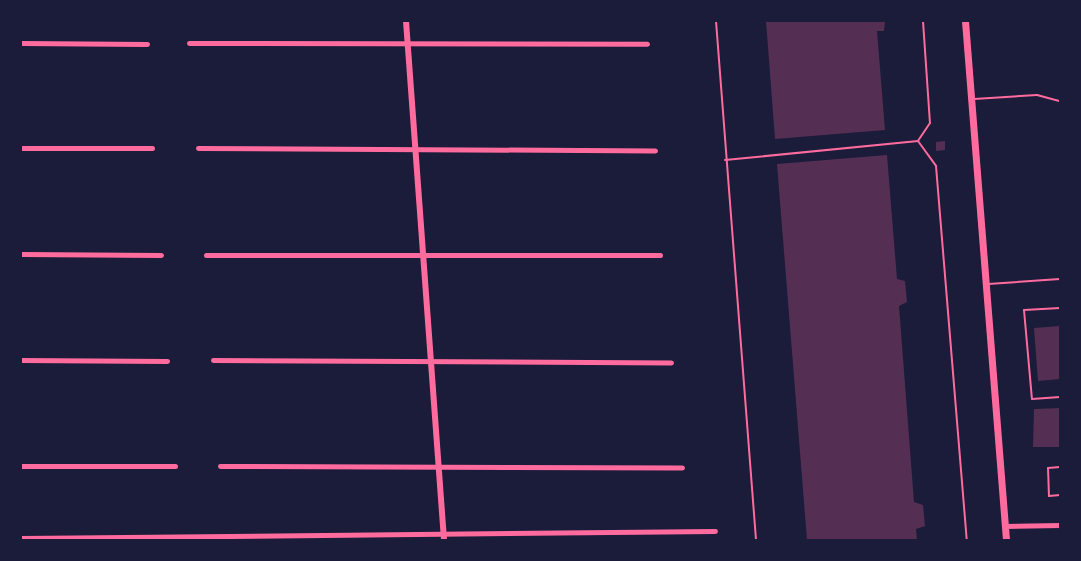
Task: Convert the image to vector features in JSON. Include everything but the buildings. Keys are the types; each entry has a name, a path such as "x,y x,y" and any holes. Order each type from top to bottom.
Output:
{"main road":[{"path":"965,21 1006,540"}],"street":[{"path":"406,21 444,537"},
{"path":"21,43 147,44"},
{"path":"189,43 647,44"},
{"path":"21,148 153,148"},
{"path":"198,148 655,150"},
{"path":"21,254 161,255"},
{"path":"206,255 660,255"},
{"path":"21,360 167,361"},
{"path":"213,360 671,362"},
{"path":"21,466 175,466"},
{"path":"220,466 682,468"},
{"path":"1005,526 1060,525"},
{"path":"21,538 510,537 595,532 715,531"},
{"path":"595,532 596,540"},
{"path":"683,532 684,540"}],"lane":[{"path":"716,21 756,540"},
{"path":"918,141 930,123 923,21"},
{"path":"971,99 1037,95 1060,101"},
{"path":"725,160 918,141"},
{"path":"918,141 936,166 967,540"},
{"path":"985,284 1060,279"},
{"path":"1060,308 1024,310 1032,399 1060,397"},
{"path":"1060,467 1048,468 1049,495 1060,495"}]}
